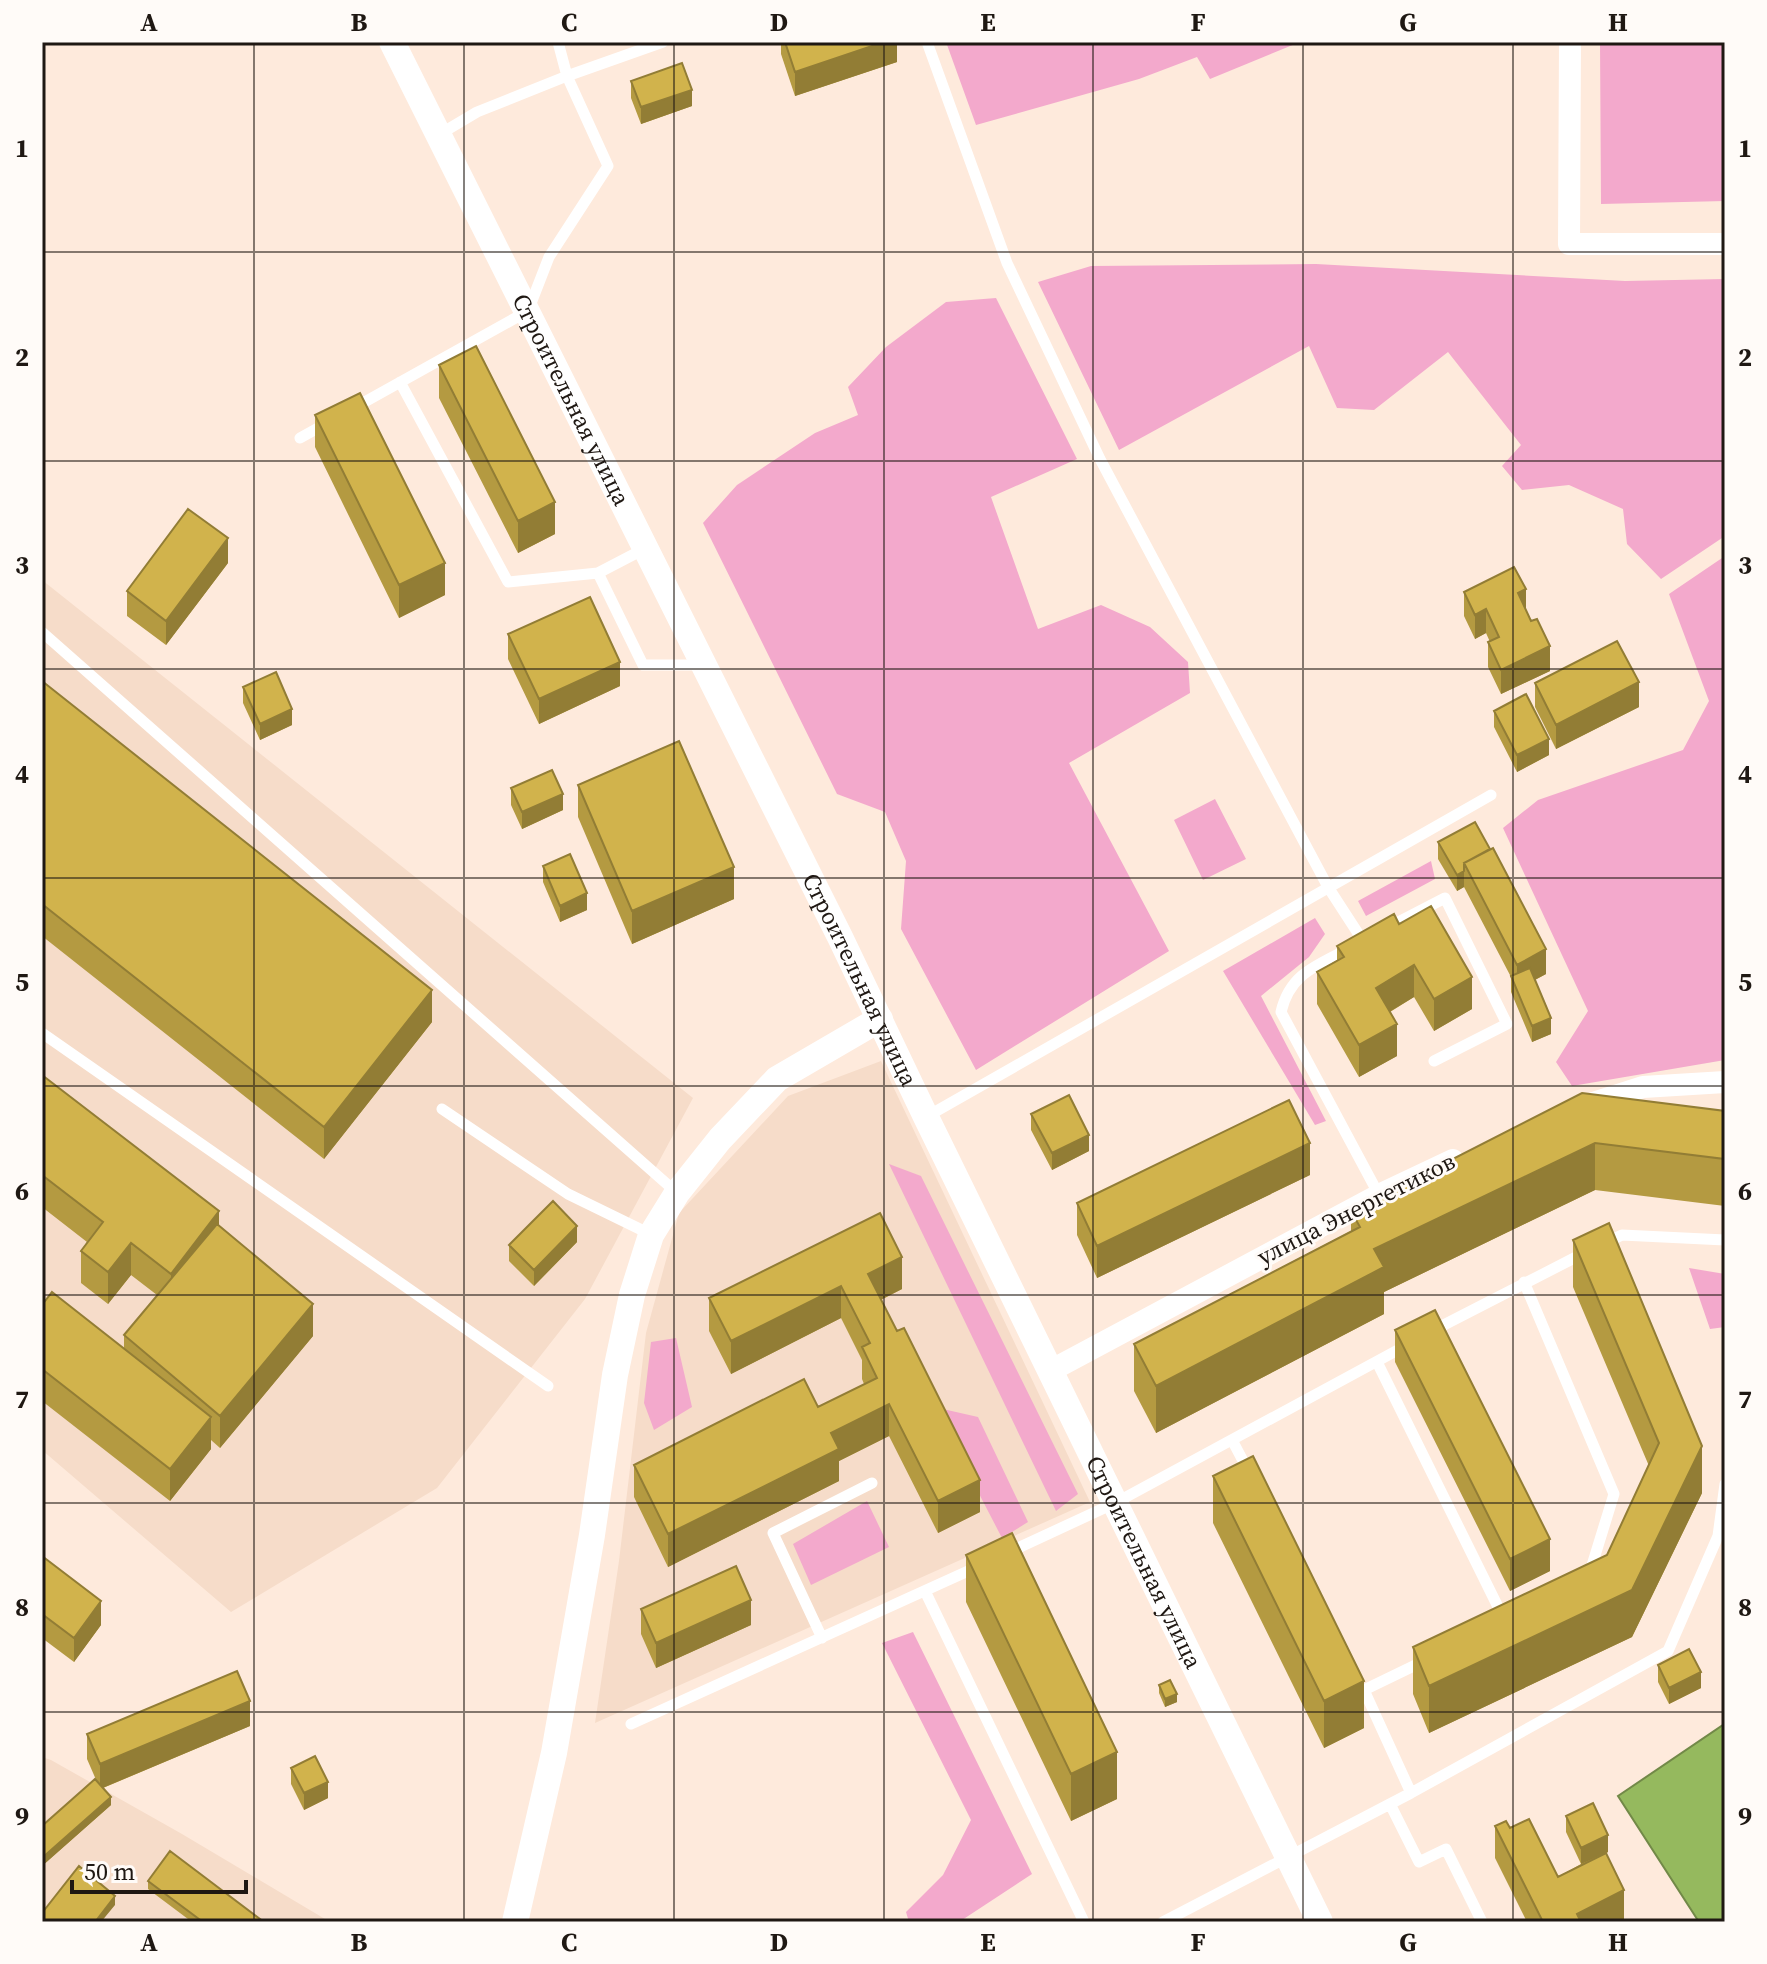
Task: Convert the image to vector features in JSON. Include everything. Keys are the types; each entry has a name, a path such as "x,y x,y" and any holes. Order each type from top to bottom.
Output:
{"street":[{"name":"Строительная улица","path":"392,42 647,547 666,594 880,1019 1320,1922"},
{"path":"1570,42 1569,244 1725,244"},
{"path":"515,1922 554,1753 592,1535 615,1375 632,1295 651,1235 677,1193 720,1139 777,1079 880,1019"},
{"path":"1559,1114 1643,1087 1725,1082"},
{"name":"улица Энергетиков","path":"1050,1371 1379,1195 1475,1149"}],"lane":[{"path":"300,438 528,311 549,257 608,166 567,76 558,42"},
{"path":"440,134 477,112 663,42"},
{"path":"927,42 1007,263 1100,459 1328,887 1363,941"},
{"path":"400,382 508,582 598,573 647,547"},
{"path":"598,573 643,665 702,665"},
{"path":"42,632 677,1193"},
{"path":"926,1117 1491,795"},
{"path":"1379,1195 1281,1012 1284,996 1302,974 1445,898 1507,1024 1434,1061"},
{"path":"42,1033 548,1386"},
{"path":"442,1109 568,1194 651,1235"},
{"path":"631,1724 1115,1503 1524,1282 1622,1235 1725,1240"},
{"path":"1524,1282 1614,1494 1588,1579 1574,1586"},
{"path":"1377,1362 1505,1620"},
{"path":"1232,1440 1254,1482"},
{"path":"822,1638 773,1533 872,1483"},
{"path":"1163,1922 1411,1793 1668,1651 1718,1536 1725,1484"},
{"path":"925,1591 1084,1922"},
{"path":"1491,1627 1519,1613"},
{"path":"1364,1690 1435,1655"},
{"path":"1357,1677 1411,1793"},
{"path":"1390,1804 1419,1862 1446,1849 1482,1922"}],"shaded area":[{"path":"946,42 1300,42 1210,79 1197,57 1139,79 976,125"},
{"path":"1600,42 1725,42 1725,201 1601,204"},
{"path":"1316,264 1625,281 1725,279 1725,536 1661,579 1627,544 1623,509 1569,485 1522,490 1502,466 1521,445 1448,352 1374,410 1337,408 1309,346 1119,450 1038,282 1091,266"},
{"path":"996,298 1077,459 991,497 1038,629 1101,605 1150,627 1188,662 1190,693 1069,763 1169,951 976,1070 901,929 906,861 885,812 837,794 703,523 737,485 815,433 858,415 848,387 886,347 946,302"},
{"path":"1725,556 1725,1060 1572,1086 1556,1062 1588,1011 1503,828 1538,800 1683,750 1709,701 1669,594"},
{"path":"42,580 693,1098 585,1299 437,1488 231,1612 42,1450"},
{"path":"1215,799 1246,859 1203,880 1174,820"},
{"path":"1431,861 1435,879 1366,916 1358,901"},
{"path":"1315,918 1325,934 1309,957 1261,996 1326,1121 1315,1125 1223,971"},
{"path":"881,1061 1090,1502 595,1723 619,1561 646,1333 679,1213 788,1096"},
{"path":"889,1164 921,1176 1078,1494 1056,1511"},
{"path":"1689,1268 1725,1274 1725,1327 1710,1329"},
{"path":"676,1338 692,1407 654,1430 644,1403 651,1342"},
{"path":"934,1407 978,1417 1028,1522 1002,1538"},
{"path":"867,1501 889,1547 811,1585 793,1544"},
{"path":"913,1632 1032,1874 959,1922 909,1922 906,1912 943,1875 971,1820 882,1643"},
{"path":"1723,1725 1725,1922 1699,1922 1618,1796"},
{"path":"42,1757 182,1834 330,1922 42,1922"}],"building":[{"path":"785,42 884,42 795,72"},
{"path":"682,63 692,90 641,107 631,81"},
{"path":"476,346 555,502 518,521 439,365"},
{"path":"360,393 445,563 399,585 315,415"},
{"path":"188,509 228,538 166,621 127,591"},
{"path":"1514,567 1526,589 1518,593 1531,621 1537,619 1550,646 1501,670 1488,642 1499,637 1486,609 1475,615 1464,592"},
{"path":"590,597 620,662 539,699 508,634"},
{"path":"1617,641 1639,682 1556,725 1535,683"},
{"path":"276,672 292,709 260,724 243,687"},
{"path":"42,681 432,990 324,1127 42,904"},
{"path":"1526,694 1549,739 1517,755 1494,711"},
{"path":"679,741 734,867 632,911 578,785"},
{"path":"552,770 563,794 522,812 511,788"},
{"path":"1475,822 1490,849 1464,863 1464,871 1457,875 1438,842"},
{"path":"1493,848 1546,949 1517,965 1464,863"},
{"path":"570,854 587,893 560,906 543,866"},
{"path":"1431,906 1472,977 1434,999 1414,965 1376,988 1397,1024 1359,1045 1317,972 1344,957 1337,946 1394,914 1399,924"},
{"path":"1530,968 1551,1018 1532,1026 1511,976"},
{"path":"42,1075 219,1211 171,1274 131,1243 108,1272 81,1251 103,1222 42,1175"},
{"path":"1582,1093 1725,1111 1725,1159 1595,1143 1374,1249 1384,1267 1156,1386 1134,1344 1360,1227 1351,1211"},
{"path":"1069,1095 1089,1135 1052,1153 1031,1114"},
{"path":"1289,1100 1310,1143 1097,1246 1077,1203"},
{"path":"553,1201 577,1226 534,1270 509,1245"},
{"path":"880,1213 902,1257 868,1274 897,1331 904,1328 980,1480 938,1501 889,1404 831,1433 839,1449 668,1534 634,1465 804,1379 818,1407 877,1378 862,1347 870,1343 841,1286 731,1341 709,1298"},
{"path":"1609,1223 1702,1446 1632,1590 1429,1686 1413,1647 1607,1555 1659,1443 1573,1240"},
{"path":"217,1224 313,1304 220,1416 124,1335"},
{"path":"52,1292 211,1417 170,1469 42,1369 42,1305"},
{"path":"1435,1310 1550,1539 1510,1559 1395,1330"},
{"path":"1253,1456 1364,1681 1324,1701 1213,1476"},
{"path":"1012,1533 1117,1752 1071,1774 966,1555"},
{"path":"42,1556 101,1601 74,1638 42,1614"},
{"path":"736,1566 751,1600 656,1643 641,1609"},
{"path":"1689,1649 1701,1672 1669,1688 1658,1665"},
{"path":"237,1671 250,1701 100,1764 87,1734"},
{"path":"1170,1680 1177,1694 1165,1699 1159,1685"},
{"path":"315,1756 328,1782 304,1793 291,1768"},
{"path":"95,1779 111,1797 42,1858 42,1826"},
{"path":"1593,1803 1608,1835 1581,1848 1566,1816"},
{"path":"1529,1819 1558,1877 1606,1853 1624,1890 1577,1914 1581,1922 1543,1922 1495,1826 1506,1821 1510,1828"},
{"path":"170,1851 264,1922 203,1922 148,1881"},
{"path":"79,1866 115,1896 95,1922 42,1922 42,1913"}]}
